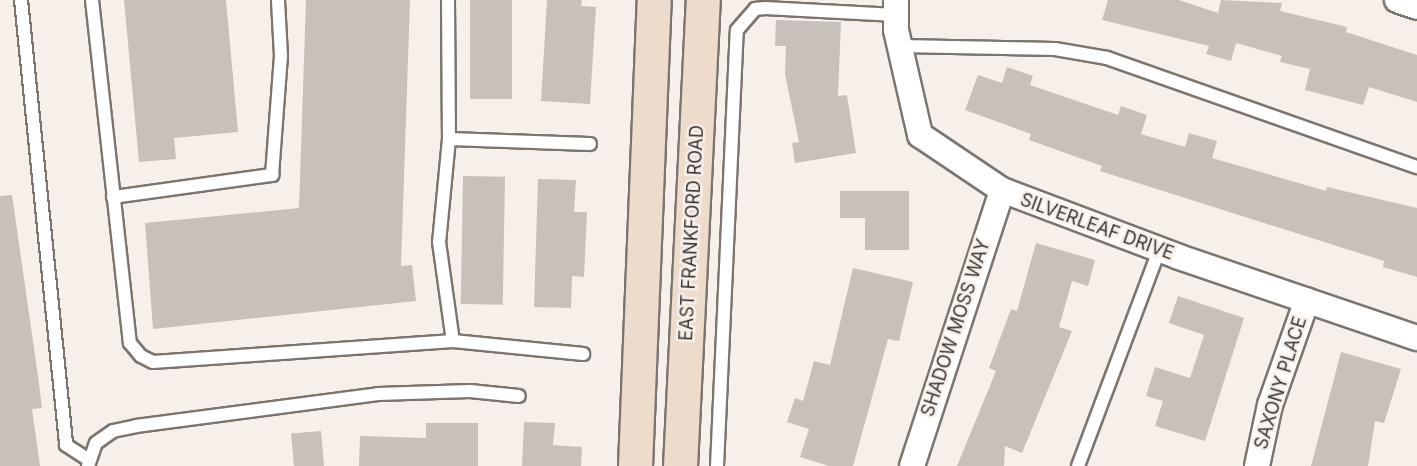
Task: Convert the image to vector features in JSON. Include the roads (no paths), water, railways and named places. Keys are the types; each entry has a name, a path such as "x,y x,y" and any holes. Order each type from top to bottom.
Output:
{"main road":[{"path":"635,466 654,0"},
{"name":"EAST FRANKFORD ROAD","path":"680,466 703,0"}],"street":[{"path":"1397,0 1417,7"},
{"name":"SILVERLEAF DRIVE","path":"896,7 900,46 920,135 1002,190 1159,250 1417,338"},
{"name":"SHADOW MOSS WAY","path":"912,466 1002,190"},
{"name":"SAXONY PLACE","path":"1257,466 1270,405 1307,300"}],"lane":[{"path":"21,0 66,445 89,463 96,443 113,431 136,426 378,394 470,391 519,396"},
{"path":"92,0 130,343 141,356 153,362 453,341 584,354"},
{"path":"113,197 272,175 281,56 278,0"},
{"path":"447,0 449,139 439,242 453,341"},
{"path":"717,466 737,30 755,9 896,7"},
{"path":"900,46 1055,49 1107,58 1417,167"},
{"path":"449,139 590,144"},
{"path":"1078,466 1159,250"}]}
